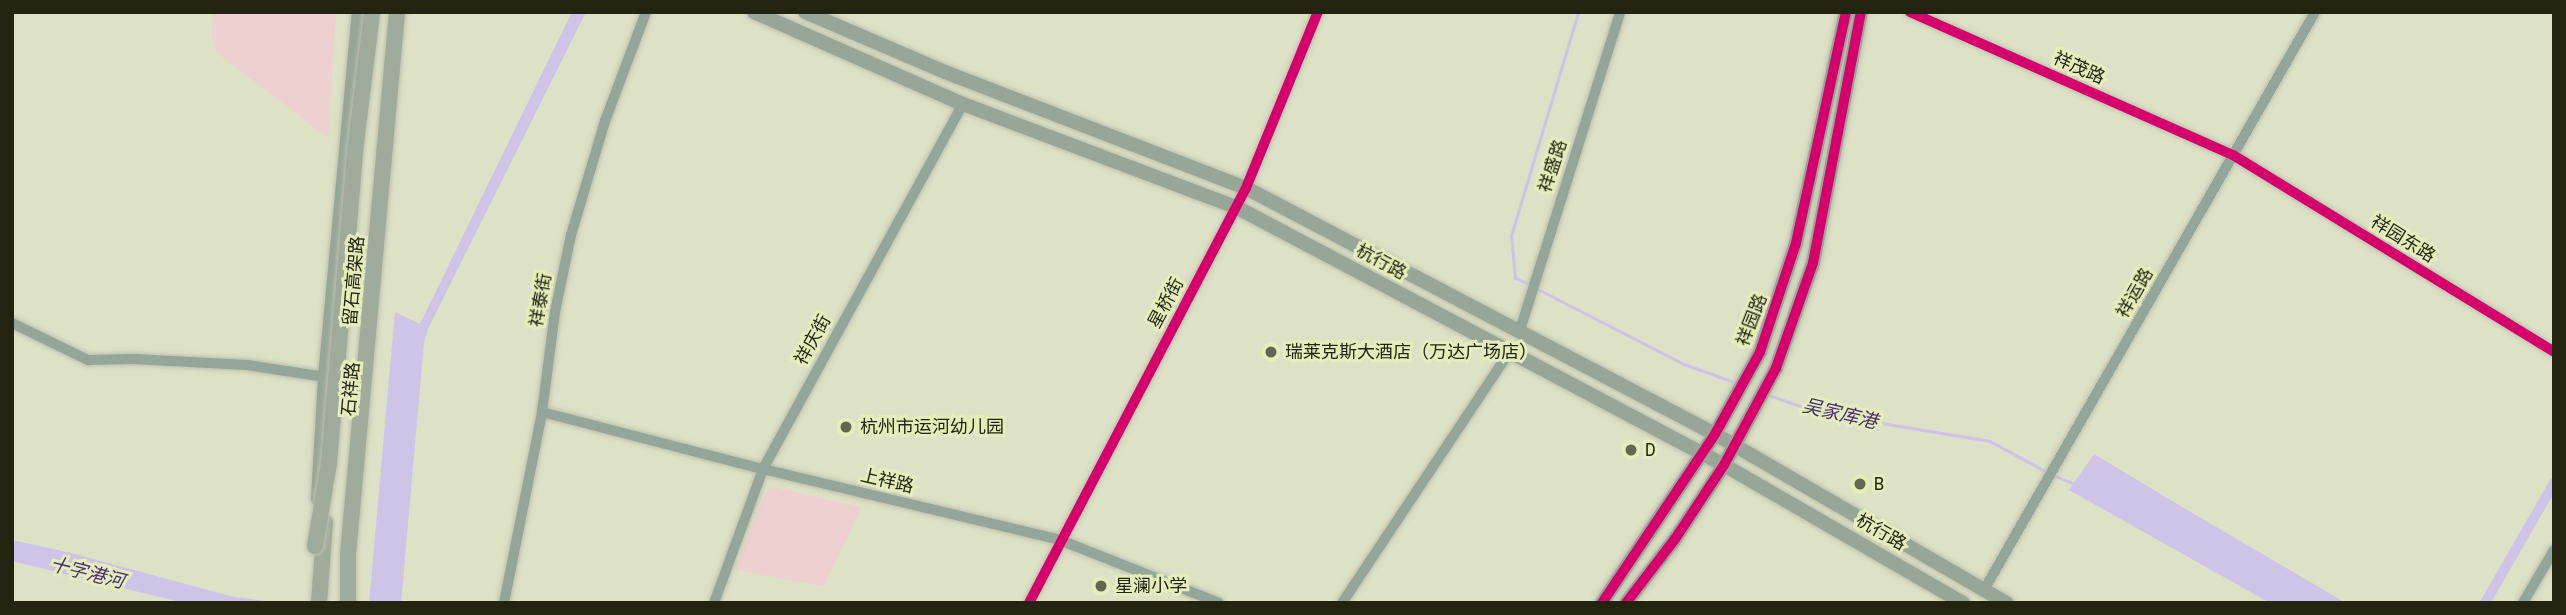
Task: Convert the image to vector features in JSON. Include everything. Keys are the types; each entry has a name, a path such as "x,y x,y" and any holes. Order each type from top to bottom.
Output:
{"highway":[{"name":"留石高架路","path":"315,602 356,143 372,12"},
{"name":"留石高架路","path":"348,602 348,554 397,12"}],"main road":[{"name":"石祥路","path":"315,602 318,476 359,12"},
{"name":"石祥路","path":"348,602 405,12"},
{"name":"杭行路","path":"754,12 963,104 1236,207 1702,453 1963,603"},
{"name":"杭行路","path":"805,12 945,72 1246,188 1715,434 2007,603"},
{"name":"祥园路","path":"1602,603 1715,434 1760,352 1796,243 1846,12"},
{"path":"1626,603 1675,540 1724,465 1776,368 1813,263 1830,188 1861,12"}],"street":[{"name":"祥泰街","path":"504,603 542,412 555,312 571,235 601,134 646,12"},
{"name":"星桥街","path":"1029,603 1246,188 1318,12"},
{"name":"祥盛路","path":"1520,330 1620,12"},
{"name":"祥茂路","path":"1910,12 2233,155"},
{"name":"祥运路","path":"1984,590 2315,12"},
{"name":"祥庆街","path":"714,603 762,469 963,104"},
{"name":"祥园东路","path":"2233,155 2554,352"},
{"path":"12,323 88,360 134,359 247,365 326,377"},
{"path":"1342,603 1510,351"},
{"name":"上祥路","path":"542,412 762,469 1060,540 1219,603"},
{"path":"2523,603 2554,551"}],"shaded area":[{"path":"213,12 336,12 328,138 216,52 212,38"},
{"path":"772,487 861,507 824,586 735,570 765,494"}],"water":[{"path":"572,12 586,12 428,329 424,343 401,603 369,603 395,312 420,324"},
{"path":"2094,454 2346,603 2270,603 2069,490"},
{"name":"十字港河","path":"12,540 234,597 284,603 184,603 12,561"}],"waterway":[{"name":"吴家库港","path":"1532,286 1515,278 1511,236 1578,12"},
{"name":"吴家库港","path":"1538,289 1684,364 1737,383"},
{"name":"吴家库港","path":"1766,394 1821,413 1990,441 2047,472"},
{"name":"吴家库港","path":"2053,475 2076,485"},
{"path":"2485,603 2554,483"}],"cycle path":[{"path":"1029,603 1246,188 1318,12"},
{"path":"1602,603 1715,434 1760,352 1796,243 1846,12"},
{"path":"1626,603 1675,539 1724,465 1776,368 1813,263 1861,12"},
{"path":"1910,12 2233,155 2554,352"}],"place":[{"name":"瑞莱克斯大酒店（万达广场店）","path":"1271,352"},
{"name":"杭州市运河幼儿园","path":"846,427"},
{"name":"D","path":"1631,450"},
{"name":"B","path":"1860,484"},
{"name":"星澜小学","path":"1101,586"}]}
